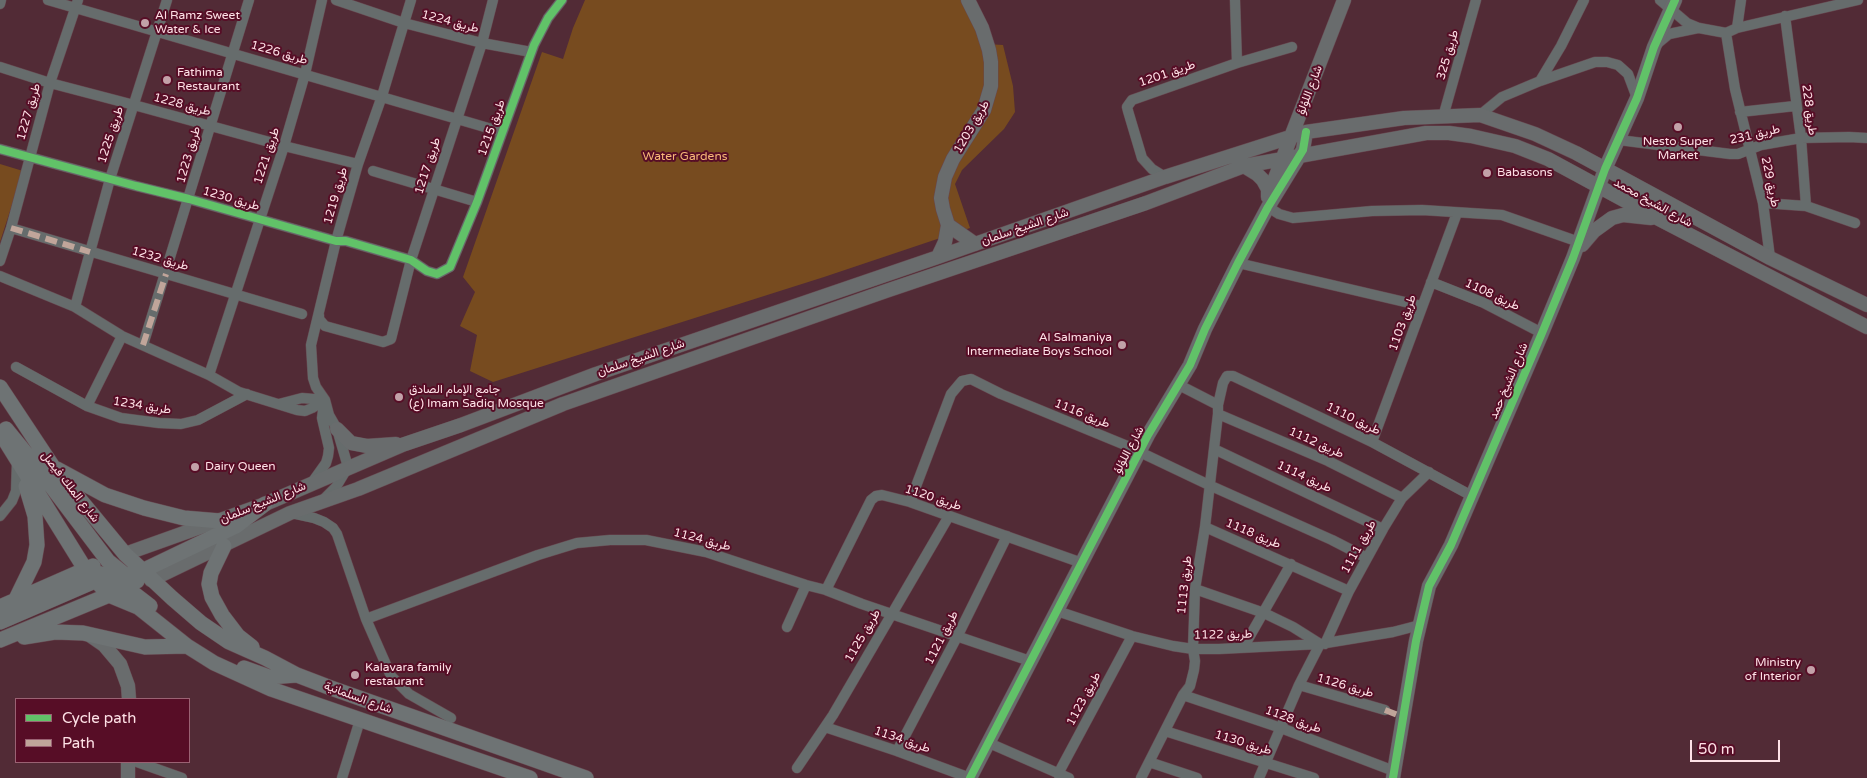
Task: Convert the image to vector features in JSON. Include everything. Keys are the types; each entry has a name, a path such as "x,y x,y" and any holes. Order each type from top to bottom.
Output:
{"main road":[{"name":"طريق 1203","path":"938,257 945,242 948,224 941,198 945,178 953,159 984,110 991,86 992,62 990,50 982,28 968,0"},
{"name":"شارع اللؤلؤ","path":"970,778 1148,435 1190,364 1205,329 1268,202 1284,159 1299,134 1344,0"},
{"name":"شارع الشيخ حمد","path":"1393,775 1416,641 1428,586 1451,545 1542,333 1573,258 1605,169 1637,98 1654,47 1673,5"},
{"name":"شارع الشيخ محمد","path":"1299,134 1404,118 1480,115 1535,134 1605,169 1770,258 1867,305"},
{"name":"شارع الشيخ محمد","path":"1284,159 1417,135 1448,133 1515,146 1548,159 1867,327"},
{"name":"شارع اللؤلؤ","path":"1268,202 1300,156 1305,143 1299,134"},
{"name":"شارع الشيخ سلمان","path":"0,607 85,569 106,571 125,554 265,504 402,444 461,425 596,374 1165,177 1299,134"},
{"name":"شارع الشيخ سلمان","path":"0,640 109,595 134,581 224,546 290,513 358,489 563,404 877,294 1146,203 1244,166 1284,159"},
{"path":"1244,166 1263,180 1268,189 1268,202"},
{"path":"1573,258 1594,231 1612,218 1623,215 1657,218"},
{"path":"948,224 975,244"},
{"name":"شارع اللؤلؤ","path":"1148,435 1155,415 1173,379 1193,344 1205,329"},
{"name":"شارع الملك فيصل","path":"0,387 53,467 125,554 134,581"},
{"path":"0,422 23,449 106,571 109,595"},
{"path":"337,429 351,443 367,446 402,444"},
{"path":"0,432 85,569 106,571 134,581 193,639 232,662 269,677 296,675"},
{"path":"16,599 34,562 36,545 35,516 19,464"},
{"path":"53,467 105,495 144,508 184,518 220,521"},
{"path":"134,581 236,526 265,504"},
{"path":"224,546 209,584 212,597 222,615 238,636 265,658"},
{"path":"0,622 106,571"},
{"name":"شارع السلمانية","path":"134,581 229,642 265,658 296,675 586,778"},
{"name":"شارع السلمانية","path":"109,595 138,607 187,646 214,663 242,677 360,720 530,778"},
{"path":"0,640 55,632 83,633 145,647 187,646"},
{"path":"83,633 104,645 120,664 128,686 129,698"},
{"path":"128,763 128,778"}],"street":[{"name":"طريق 1226","path":"48,0 77,4 158,33 232,52 502,132"},
{"name":"طريق 1225","path":"75,308 110,179 167,0"},
{"name":"طريق 1223","path":"143,345 249,0"},
{"name":"طريق 1221","path":"209,375 284,146 305,74 322,0"},
{"name":"طريق 1224","path":"336,0 404,23 482,43 531,52"},
{"name":"طريق 1219","path":"348,467 337,429 313,378 311,345 336,241 358,164 382,96 411,0"},
{"name":"طريق 1217","path":"319,315 318,319 325,326 383,342 390,341 411,260 482,43 493,0"},
{"name":"طريق 1215","path":"450,267 477,202 531,52 543,26 562,0"},
{"path":"1235,0 1237,63 1292,47"},
{"name":"طريق 325","path":"1443,117 1476,0"},
{"path":"1540,81 1584,0"},
{"path":"1660,0 1673,5 1682,19 1699,28 1726,33 1737,28 1858,0"},
{"path":"1737,28 1741,0"},
{"name":"طريق 1227","path":"0,261 11,228 50,84 77,4"},
{"name":"طريق 228","path":"1785,16 1800,138 1806,206"},
{"path":"1654,47 1669,34 1699,28"},
{"name":"طريق 229","path":"1726,33 1740,112 1763,203 1770,258"},
{"path":"1480,115 1502,97 1540,81 1595,62 1618,65 1628,74 1637,98"},
{"name":"طريق 1201","path":"1165,177 1152,170 1142,158 1128,111 1128,105 1136,98 1237,63"},
{"name":"طريق 1228","path":"0,67 50,84 358,164"},
{"path":"1740,112 1795,106"},
{"name":"طريق 231","path":"1619,140 1738,154 1761,145 1800,138 1867,138"},
{"name":"طريق 1230","path":"0,149 189,199 336,241 346,241 411,260 427,271 437,274 450,267"},
{"path":"373,171 477,202"},
{"path":"1268,202 1279,214 1293,218 1372,211 1422,210 1502,215 1579,242"},
{"path":"1763,203 1806,206 1855,222"},
{"name":"طريق 1103","path":"1372,442 1457,213"},
{"name":"طريق 1232","path":"11,228 302,314"},
{"path":"1238,263 1422,306"},
{"path":"0,276 75,308 122,336 247,394 292,410 305,410 325,400"},
{"name":"طريق 1108","path":"1431,282 1484,303 1542,333"},
{"name":"طريق 1234","path":"88,406 122,336"},
{"name":"طريق 1234","path":"16,367 88,406 122,418 181,424 198,420 247,394"},
{"name":"طريق 1110","path":"1223,382 1227,376 1233,376 1372,442 1472,496"},
{"name":"طريق 1116","path":"910,502 950,394 962,381 971,379 1002,394 1140,451 1367,558"},
{"name":"طريق 1113","path":"1141,778 1182,696 1190,686 1194,670 1195,661 1192,649 1195,589 1205,527 1218,409 1223,382"},
{"name":"طريق 1112","path":"1179,385 1218,409 1402,498"},
{"path":"311,484 326,463 328,456 329,448 322,418 325,400"},
{"name":"طريق 1114","path":"1214,449 1383,528"},
{"path":"0,516 12,501 16,491 19,464"},
{"path":"321,502 336,487 348,467"},
{"name":"طريق 1111","path":"1259,778 1298,685 1323,644 1383,528 1402,498 1429,472"},
{"name":"طريق 1120","path":"826,590 871,500 876,496 882,495 910,502 1082,564"},
{"path":"290,513 314,518 333,528 337,534 366,619 391,676 399,685 432,708 451,718"},
{"name":"طريق 1125","path":"797,768 825,727 949,516"},
{"name":"طريق 1118","path":"1205,527 1349,591"},
{"name":"طريق 1121","path":"897,751 1007,536"},
{"name":"طريق 1124","path":"366,619 538,555 577,544 610,540 646,540 716,555 826,590 1030,661"},
{"name":"طريق 1118","path":"1243,648 1291,564"},
{"path":"787,627 806,585"},
{"path":"1195,589 1264,613 1323,644"},
{"name":"طريق 1122","path":"1057,611 1132,636 1192,649 1323,644 1393,632 1420,625"},
{"path":"1393,632 1416,641"},
{"name":"طريق 1123","path":"1051,774 1132,636"},
{"name":"طريق 1126","path":"1298,685 1385,710"},
{"name":"طريق 1128","path":"1182,696 1281,728 1393,775"},
{"path":"342,778 360,720"},
{"name":"طريق 1134","path":"825,727 970,778"},
{"name":"طريق 1130","path":"1165,731 1314,778"},
{"path":"989,743 1051,774 1069,778"},
{"path":"1149,762 1197,778"},
{"path":"141,763 182,778"}],"green space":[{"name":"Water Gardens","path":"585,0 973,0 986,44 1003,45 1013,86 1015,112 1004,129 962,170 955,184 970,228 824,277 493,382 470,371 477,335 460,326 475,292 463,277 542,52 563,59"},
{"path":"0,164 23,171 0,242"}],"marked path":[{"path":"11,228 90,252"},
{"path":"143,345 166,274"},
{"path":"1385,710 1403,717"}],"cycle path":[{"path":"0,149 189,199 336,241 346,241 411,260 427,271 437,274 450,267 477,202 534,45 548,18 562,0"},
{"path":"1393,778 1416,641 1429,586 1451,545 1542,333 1573,258 1605,169 1637,98 1654,47 1675,0"},
{"path":"970,778 1148,435 1190,365 1205,329 1238,263 1268,207 1303,150 1306,132"}],"place":[{"name":"Al Ramz Sweet Water & Ice","path":"145,23"},
{"name":"Fathima Restaurant","path":"167,80"},
{"name":"Nesto Super Market","path":"1678,127"},
{"name":"Babasons","path":"1487,173"},
{"name":"Al Salmaniya Intermediate Boys School","path":"1122,345"},
{"name":"جامع الإمام الصادق (ع) Imam Sadiq Mosque","path":"399,397"},
{"name":"Dairy Queen","path":"195,467"},
{"name":"Ministry of Interior","path":"1811,670"},
{"name":"Kalavara family restaurant","path":"355,675"}]}
